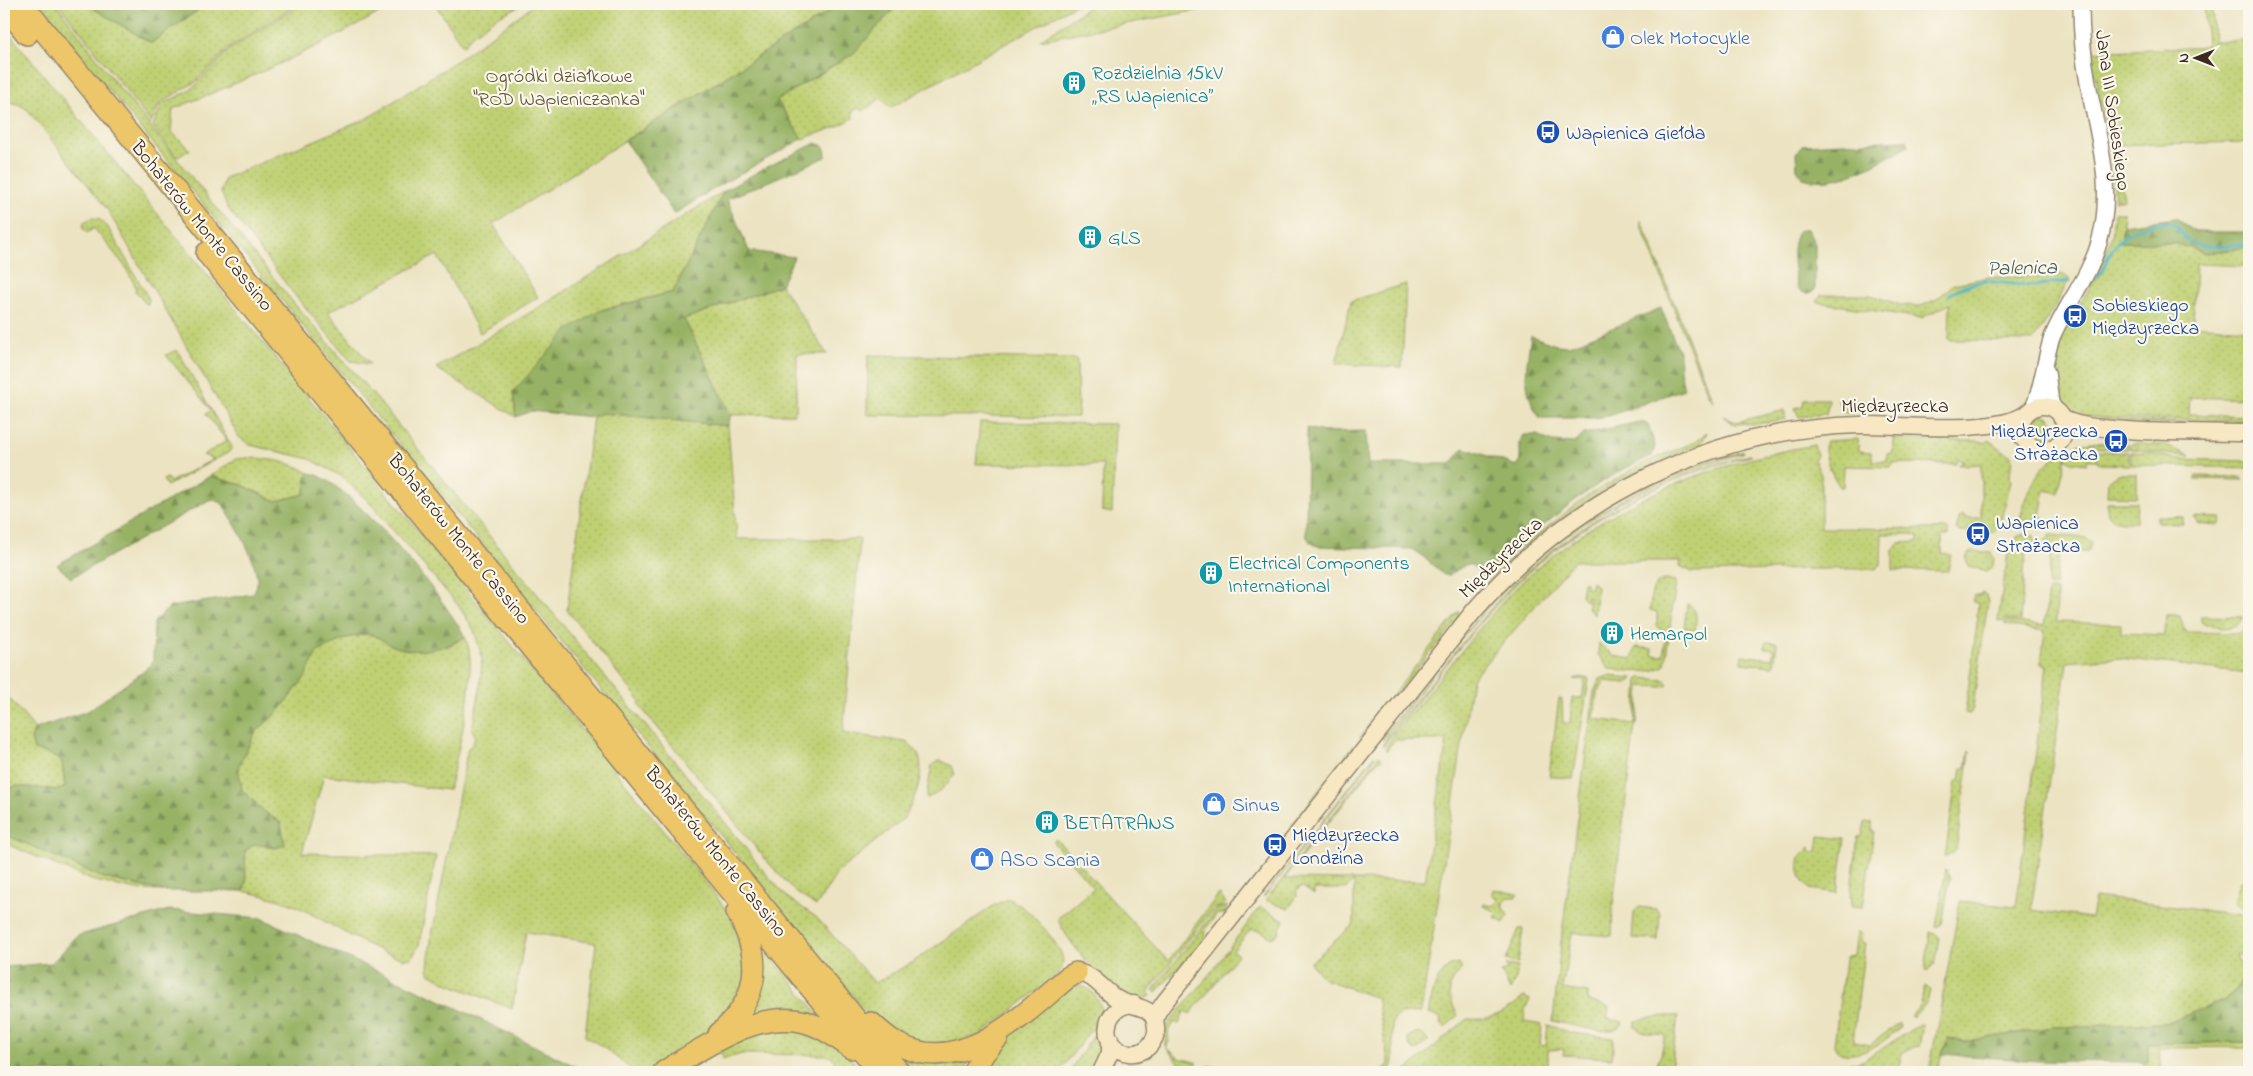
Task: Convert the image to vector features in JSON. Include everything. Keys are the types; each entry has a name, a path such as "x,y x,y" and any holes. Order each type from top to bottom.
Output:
{"highway":[{"name":"Bohaterów Monte Cassino","path":"22,4 899,1072"},
{"name":"Bohaterów Monte Cassino","path":"4,5 878,1070"},
{"path":"697,1052 736,1018 748,995 754,972 753,949 748,934 708,864"},
{"path":"973,1072 984,1053 1008,1026 1067,978 1082,974"},
{"path":"831,989 894,1042 925,1054 944,1054 964,1050 1008,1026"},
{"path":"664,1072 697,1052 753,1024 788,1019 807,1022 826,1031 878,1070"}],"main road":[{"path":"2107,429 2074,434 2053,447 2040,450 2032,447 2024,439 2021,426 2029,412 2043,406 2070,422 2107,429 2249,433"},
{"name":"Międzyrzecka","path":"1155,1022 1158,1011 1201,955 1479,604 1526,557 1579,515 1615,493 1662,469 1705,453 1744,442 1834,426 1971,426 2014,421 2029,412"},
{"path":"2058,414 2064,431 2060,441"},
{"name":"Międzyrzecka","path":"1971,426 2013,434 2024,439"},
{"name":"Międzyrzecka","path":"1137,1005 1147,1004 1156,997 1201,955"},
{"path":"1082,974 1116,999 1137,1005 1150,1012 1155,1022 1156,1034 1151,1043 1142,1051 1121,1058 1110,1072"},
{"path":"1082,974 1107,1008 1110,1053 1101,1072"},
{"path":"1109,1019 1117,1009 1137,1005"},
{"path":"1110,1039 1120,1050 1133,1053"}],"street":[{"name":"Jana III Sobieskiego","path":"2029,412 2037,400 2053,334 2094,257 2104,225 2106,205 2105,165 2082,49 2081,4"},
{"name":"Jana III Sobieskiego","path":"2046,358 2049,392 2058,414"}],"green space":[{"path":"39,4 56,4 117,85 292,301 376,398 760,867 788,898 816,917 875,983 913,962 996,904 1009,899 1023,907 1040,923 1054,941 1063,959 1061,970 1058,974 980,1036 926,1048 868,1015"},
{"path":"59,4 86,4 151,43 207,4 297,4 228,49 197,81 160,103 151,123"},
{"path":"86,4 207,4 151,43"},
{"path":"301,4 394,4 341,34 286,61 173,109 171,131 190,150 177,157 153,126 162,104 187,92 229,50"},
{"path":"435,4 524,4 495,18 471,36 463,46"},
{"name":"Ogródki działkowe \"ROD Wapieniczanka\"","path":"535,4 841,4 493,224 538,297 480,333 437,255 328,312 370,364 351,361 297,298 227,207 221,192 225,178 368,118 456,61"},
{"path":"841,4 892,4 894,8 854,53 777,100 802,139 720,185 674,214 625,141"},
{"path":"892,4 1077,4 890,108 881,98 863,111 858,108 852,112 853,118 802,139 777,100 854,53 894,8"},
{"path":"1093,4 1096,4 1100,9 1108,4 1143,4 1163,8 1180,4 1231,4 1040,40"},
{"path":"2204,4 2212,4 2214,41 2249,40 2249,142 2115,145 2124,200 2115,200 2112,157 2092,62 2090,31 2092,29 2094,52 2207,46"},
{"path":"4,27 617,773 705,881 736,923 747,978 723,1023 650,1072 632,1070 603,1047 585,1036 596,943 526,932 512,1009 447,983 429,973 431,940 468,748 473,744 475,735 472,729 480,689 482,657 474,630 458,605 367,500 341,476 310,459 250,445 239,437 107,209 28,110 18,104 4,101"},
{"path":"1906,140 1909,146 1872,166 1844,177 1830,180 1803,178 1797,169 1796,153 1803,145"},
{"path":"816,143 824,148 826,157 727,199 749,251 794,257 781,285 684,319 731,415 728,426 602,413 593,417 531,411 516,417 513,392 568,330 601,310 673,292 724,191 761,170"},
{"path":"724,191 673,292 601,310 513,392 516,417 436,368 543,305"},
{"path":"2114,212 2124,212 2121,242 2174,243 2206,253 2249,247 2249,266 2196,264 2193,325 2249,329 2249,399 2190,397 2189,414 2248,416 2249,421 2102,418 2072,415 2068,409 2056,379 2057,346 2070,320 2074,322 2079,314 2075,312 2101,264 2110,239"},
{"path":"92,218 99,219 107,226 149,299 148,304 135,291 136,287 124,265 94,228 87,233 83,228 84,222"},
{"path":"2176,218 2195,232 2249,232 2249,247 2206,253 2174,243 2121,242 2123,225"},
{"path":"1641,220 1713,401 1709,397 1641,226"},
{"path":"1807,229 1815,244 1815,290 1806,294 1797,289 1793,252 1798,231"},
{"path":"2061,274 2070,278 2051,314 2033,341 1949,340 1950,304 1921,318 1817,302 1821,295 1871,295 1901,305 1921,306 1937,299 1954,284 1989,277 2045,277"},
{"path":"1406,284 1402,367 1336,364 1351,301"},
{"path":"781,285 827,354 797,354 796,410 794,414 731,415 684,319"},
{"path":"1661,308 1679,352 1680,371 1684,389 1609,416 1594,418 1540,418 1534,408 1527,388 1526,378 1531,336 1556,345 1569,346"},
{"path":"177,350 232,447 229,452 167,486 163,480 167,478 170,482 214,459 203,455 227,441 206,414 211,410 166,355"},
{"path":"868,355 1077,359 1078,417 867,415"},
{"path":"1804,399 1829,399 1826,414 1799,417 1795,408 1803,406"},
{"path":"1838,400 1875,401 1874,407 1870,407 1870,412 1842,412"},
{"path":"1785,410 1785,419 1750,425 1744,423 1735,425 1723,416 1736,422"},
{"path":"602,413 728,426 737,539 860,539 843,733 906,742 914,748 919,757 921,767 920,778 913,800 904,818 838,872 816,906 794,891 767,861 639,705 640,701 567,610 593,417"},
{"path":"2042,415 2051,419 2055,428 2051,437 2042,441 2033,437 2029,428 2033,419"},
{"path":"2099,420 2249,424 2249,426 2101,423"},
{"path":"980,422 1115,424 1112,513 1102,511 1103,465 976,464"},
{"path":"1639,422 1648,424 1655,446 1652,456 1606,479 1585,493 1545,524 1487,575 1482,577 1472,565 1467,564 1449,575 1444,575 1420,554 1411,549 1317,546 1310,542 1306,535 1307,428 1324,432 1366,431 1368,464 1451,464 1464,448 1517,466 1520,459 1520,442 1523,435 1537,435 1552,442 1575,443 1584,434"},
{"path":"1707,432 1701,444 1619,480 1576,509 1531,543 1481,593 1474,595 1527,543 1587,496 1642,464 1695,442"},
{"path":"1858,439 1859,451 1871,452 1873,461 1887,461 1887,454 1893,453 1893,439 1980,441 1986,443 1989,440 2011,456 2011,481 1999,528 1995,532 1959,532 1956,529 1960,516 1964,515 1964,518 1981,518 1981,464 1958,465 1964,461 1957,460 1956,464 1891,463 1891,467 1844,466 1843,487 1840,487 1826,458 1826,441"},
{"path":"2090,442 2113,444 2113,446 2129,444 2129,449 2083,447 2077,444"},
{"path":"2132,444 2165,445 2190,456 2131,449"},
{"path":"1814,445 1817,456 1814,459 1821,475 1821,528 1948,529 1948,536 1942,536 1942,553 1951,555 1948,571 1893,570 1893,550 1898,543 1918,542 1918,536 1910,534 1882,534 1881,564 1876,569 1692,572 1680,566 1681,561 1574,561 1472,679 1421,1012 1399,1014 1392,1022 1393,1063 1387,1072 1379,1072 1389,1065 1377,998 1324,979 1310,963 1354,924 1354,881 1346,889 1314,889 1314,895 1303,887 1299,888 1296,892 1297,896 1288,909 1266,900 1379,756 1382,759 1375,764 1284,879 1425,881 1447,740 1395,740 1387,749 1388,751 1385,748 1499,606 1523,581 1554,554 1587,530 1622,510 1696,476 1774,453"},
{"path":"1744,451 1743,453 1710,463 1646,489 1616,504 1587,522 1534,561 1572,528 1645,486 1699,464"},
{"path":"2084,451 2129,452 2129,465 2099,464 2097,460 2087,460 2087,464 2072,462 2066,458 2058,493 2045,490 2040,515 2044,517 2042,525 2030,525 2022,521 2020,518 2028,494 2036,477 2047,463 2057,456"},
{"path":"2131,452 2151,453 2176,459 2249,461 2249,468 2131,465"},
{"path":"1751,456 1719,464 1705,469 1717,464"},
{"path":"248,458 280,461 309,473 306,477 305,494 276,501 242,485 210,476 236,459"},
{"path":"309,473 326,480 347,495 370,517 439,597 465,637 439,648 410,650 391,645 374,636 361,634 341,640 317,652 305,677 279,711 255,733 238,767 242,790 265,812 281,823 285,845 275,848 255,844 245,851 246,883 243,891 163,891 104,878 4,834 4,791 16,786 59,790 65,787 62,762 49,754 34,750 31,739 35,729 88,711 143,672 153,662 154,622 170,607 253,594 257,583 252,560 238,530 222,503 211,499 71,578 57,565 210,476 242,485 276,501 305,494 306,477"},
{"path":"2118,474 2137,474 2137,497 2107,496 2108,481"},
{"path":"2195,476 2240,477 2243,480 2195,479"},
{"path":"1654,488 1594,522 1539,563 1515,585 1463,643 1383,746 1390,733 1405,714 1482,619 1513,584 1566,540 1594,521 1623,504"},
{"path":"2107,502 2137,502 2136,522 2119,521 2111,518 2107,509"},
{"path":"2157,516 2183,517 2183,524 2157,523"},
{"path":"2194,517 2221,518 2220,525 2199,524"},
{"path":"2024,534 2034,536 2036,542 2033,548 2026,549 2020,621 2005,619 2004,622 1998,621 2009,547 2017,537"},
{"path":"2051,535 2086,538 2091,543 2089,550 2086,552 2059,552 2056,585 2048,585 2051,550 2045,542"},
{"path":"1969,552 1991,553 1994,558 1993,566 1986,571 1968,566 1966,558"},
{"path":"1531,563 1480,616 1504,586"},
{"path":"1663,580 1676,581 1665,665 1645,671 1609,669 1598,654 1599,644 1614,656 1632,659 1636,647 1652,649 1652,655 1663,656 1667,632 1661,630 1657,625 1657,612 1650,610 1653,589"},
{"path":"1583,582 1586,582 1586,587 1591,588 1592,582 1597,586 1594,614 1587,608 1590,597 1587,596 1587,602 1581,596"},
{"path":"2048,590 2055,590 2057,593 2056,622 2121,624 2121,633 2165,635 2166,615 2181,615 2185,632 2239,633 2248,626 2249,615 2249,673 2120,658 2067,662 2031,910 2091,918 2095,897 2249,916 2249,952 2236,955 2244,974 2237,989 2223,1001 2165,1023 2053,1027 1963,1042 1949,1038 1943,1050 1937,1072 1929,1072 1960,901 2016,907 2047,665 2041,664 2045,631 2005,625 2006,621 2044,626"},
{"path":"1982,593 1986,595 1988,602 1973,707 1970,714 1965,713 1978,616 1978,603 1973,602 1975,595 1981,596"},
{"path":"1687,604 1695,612 1695,630 1684,628"},
{"path":"1459,611 1459,618 1361,738 1360,737"},
{"path":"1480,616 1438,668 1458,642"},
{"path":"2201,616 2243,617 2243,619 2234,626 2223,628 2206,624 2201,621"},
{"path":"367,634 379,637 391,645 449,646 465,637 469,651 469,690 466,712 449,790 324,775 302,853 436,856 419,945 412,958 403,958 374,948 291,904 243,891 246,883 245,851 255,844 274,848 281,823 265,812 242,790 238,767 255,733 279,711 305,677 317,652 346,638"},
{"path":"1766,642 1777,643 1774,666 1741,663 1742,655 1772,659 1774,649 1765,648"},
{"path":"1438,668 1397,720 1382,740 1382,736"},
{"path":"1608,676 1633,678 1626,683 1605,681 1597,692 1594,719 1635,724 1638,680 1641,678 1665,680 1668,685 1663,687 1640,686 1637,725 1635,725 1613,904 1612,936 1572,933 1562,989 1588,993 1588,1001 1609,1007 1607,1018 1623,1022 1620,1027 1614,1030 1599,1031 1553,1021 1562,933 1594,692 1600,679"},
{"path":"1582,677 1589,679 1573,779 1549,776 1559,698 1562,699 1563,723 1568,723 1570,722 1572,698 1582,698 1585,680 1574,679"},
{"path":"4,692 35,729 31,739 34,750 49,754 62,762 65,787 59,790 16,786 4,791"},
{"path":"1354,745 1355,749 1304,813 1291,826"},
{"path":"1969,751 1956,850 1945,857 1956,781 1960,781 1962,768 1966,768"},
{"path":"1375,756 1264,897 1264,896"},
{"path":"940,760 952,766 955,774 938,792 926,798 932,765"},
{"path":"1865,822 1872,823 1872,831 1874,831 1863,907 1851,906 1852,897 1850,897 1858,837 1862,836"},
{"path":"4,834 104,878 163,891 137,890 91,880 4,843"},
{"path":"1819,836 1845,839 1837,893 1810,889 1803,882 1800,874 1800,857 1810,847 1810,851 1817,852"},
{"path":"1056,839 1168,961 1219,894 1226,903 1213,909 1148,992 1151,996 1133,998 1123,995 1108,985 1066,935 1058,918 1094,888 1053,842"},
{"path":"1946,870 1950,878 1942,924 1936,927"},
{"path":"2249,874 2249,910 2242,909 2233,902 2239,882"},
{"path":"1493,889 1518,894 1516,897 1509,897 1503,904 1504,910 1508,915 1504,923 1495,918 1497,912 1483,906 1484,904 1491,906 1497,903 1498,900 1492,894"},
{"path":"1227,906 1225,914 1217,914 1206,928 1205,940 1156,992 1153,990 1216,910"},
{"path":"1260,907 1284,920 1277,935 1271,938 1261,931 1251,929 1233,951 1238,955 1190,1014 1184,1011 1179,1024 1175,1022 1168,1031 1169,1042 1166,1047 1164,1029 1202,984"},
{"path":"1639,907 1656,909 1660,914 1658,940 1632,938 1634,912"},
{"path":"169,910 261,918 455,1007 587,1072 4,1072 4,967 52,963 77,936"},
{"path":"1519,929 1523,929 1518,963 1506,960"},
{"path":"1857,932 1862,933 1861,942 1865,943 1853,1042 1870,1045 1899,1023 1900,1027 1882,1042 1868,1050 1861,1053 1845,1054 1838,1051 1834,1045 1845,960 1847,956 1854,955"},
{"path":"1930,932 1935,933 1940,938 1935,964 1927,972 1925,969"},
{"path":"759,942 823,1020 744,1017"},
{"path":"1459,964 1462,969 1453,979 1450,990 1450,996 1458,1015 1445,1028 1440,1024 1441,1018 1428,1014 1436,983 1440,976 1451,966"},
{"path":"2249,964 2249,1042 2148,1044 2148,1062 2040,1061 1942,1054 1948,1038 1963,1042 2053,1027 2165,1023 2223,1001 2237,989 2244,974 2242,969"},
{"path":"1506,965 1518,967 1516,978 1510,990 1501,972 1508,970"},
{"path":"1077,985 1089,990 1098,999 1103,1018 1102,1025 1090,1031 1059,1072 980,1072 1003,1041 1066,989"},
{"path":"1925,986 1930,990 1927,1003 1913,1017 1911,1016 1919,1007"},
{"path":"1524,997 1530,1000 1525,1009 1524,1022 1542,1025 1540,1045 1546,1046 1548,1025 1572,1033 1614,1038 1612,1058 1563,1055 1564,1049 1548,1050 1548,1069 1553,1072 1404,1072 1467,1019 1491,1017 1511,1007"},
{"path":"1678,1016 1671,1069 1662,1068 1657,1063 1661,1055 1665,1035 1642,1032 1635,1027 1635,1023 1642,1019"},
{"path":"1920,1024 1923,1025 1919,1047 1902,1054 1899,1072 1821,1072 1840,1069 1842,1063 1855,1063 1864,1060"},
{"path":"791,1025 840,1048 864,1072 842,1072 833,1058 826,1055 742,1054 723,1059 718,1048 738,1037"},
{"path":"1102,1033 1105,1047 1095,1072 1071,1071 1093,1036"},
{"path":"1416,1033 1423,1035 1428,1041 1416,1051 1410,1047 1408,1040 1409,1036"},
{"path":"2249,1042 2249,1047 2159,1048 2161,1072 2144,1072 2144,1062 2148,1062 2148,1044"},
{"path":"1168,1050 1179,1058 1198,1063 1191,1069 1187,1068 1180,1064"},
{"path":"970,1055 965,1072 915,1072 904,1059 921,1062"},
{"path":"1128,1063 1152,1068 1154,1066 1159,1072 1121,1072"},
{"path":"1208,1066 1260,1072 1212,1072"}],"waterway":[{"name":"Palenica","path":"2096,276 2101,272 2110,253 2121,239 2137,229 2155,224 2173,224 2186,239 2199,245 2249,244"},
{"name":"Palenica","path":"1949,295 1964,286 1985,281 2032,286 2069,281"}],"place":[{"name":"Olek Motocykle","path":"1613,37"},
{"name":"Rozdzielnia 15kV „RS Wapienica”","path":"1074,83"},
{"name":"Wapienica Giełda","path":"1548,132"},
{"name":"GLS","path":"1090,237"},
{"name":"Sobieskiego Międzyrzecka","path":"2075,316"},
{"name":"Międzyrzecka Strażacka","path":"2116,441"},
{"name":"Wapienica Strażacka","path":"1978,534"},
{"name":"Electrical Components International","path":"1211,573"},
{"name":"Hemarpol","path":"1612,633"},
{"name":"Sinus","path":"1214,804"},
{"name":"BETATRANS","path":"1047,822"},
{"name":"Międzyrzecka Londzina","path":"1275,845"},
{"name":"ASO Scania","path":"982,859"}]}
